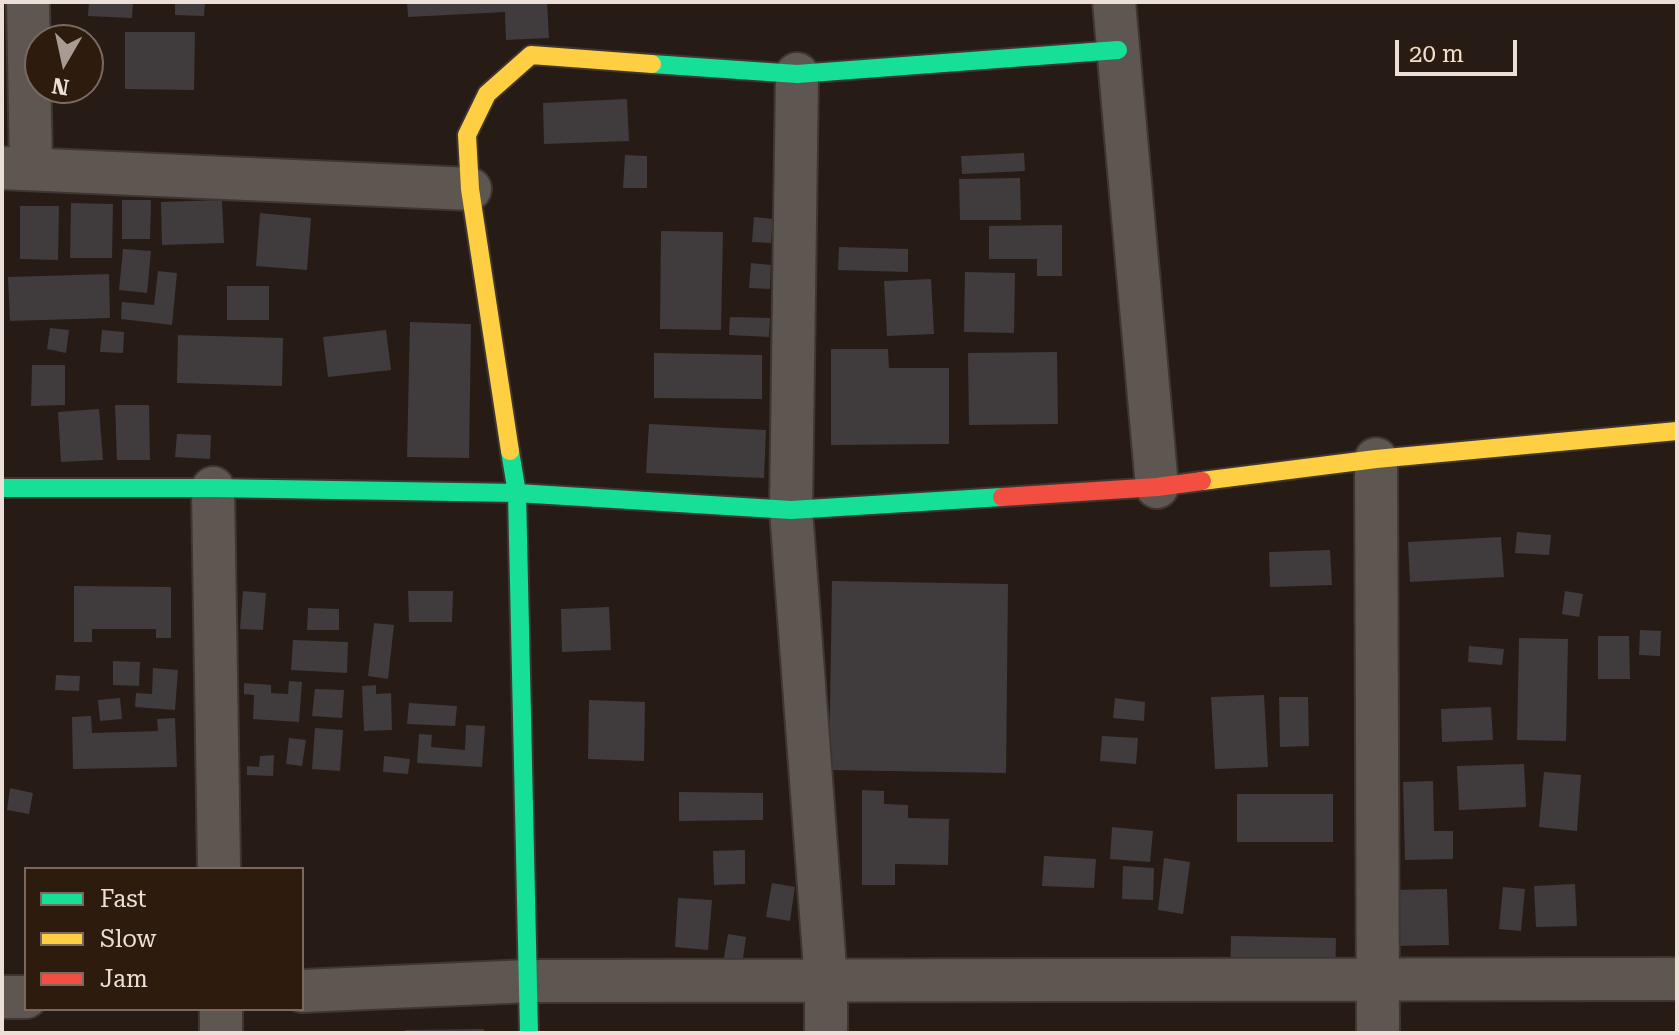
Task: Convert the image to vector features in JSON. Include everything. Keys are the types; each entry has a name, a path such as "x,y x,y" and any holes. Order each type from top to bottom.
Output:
{"main road":[{"path":"529,1033 517,493 470,189 467,135 487,94 531,55 797,74 1118,50"},
{"path":"2,488 517,493 791,510 1157,487 1376,459 1677,431"}],"street":[{"path":"28,2 16,169 470,189"},
{"path":"1114,2 1157,487"},
{"path":"797,74 791,510 826,981 826,1033"},
{"path":"1376,459 1378,1033"},
{"path":"213,488 219,867"},
{"path":"304,991 529,981 1677,979"},
{"path":"2,997 24,997"},
{"path":"221,1011 221,1033"}],"building":[{"path":"89,2 133,2 132,18 88,16"},
{"path":"175,2 205,2 204,16 175,15"},
{"path":"407,2 547,2 549,38 506,40 505,12 408,17"},
{"path":"125,32 195,32 194,90 125,89"},
{"path":"627,99 629,141 544,144 543,103"},
{"path":"1024,153 1025,171 962,174 961,156"},
{"path":"625,155 647,156 647,188 623,188"},
{"path":"1020,178 1021,220 960,220 959,179"},
{"path":"122,200 151,200 150,239 122,239"},
{"path":"222,200 224,243 162,245 161,202"},
{"path":"71,203 113,204 112,258 70,258"},
{"path":"20,206 59,206 58,260 20,259"},
{"path":"260,213 311,218 307,270 256,266"},
{"path":"754,217 773,219 771,243 752,242"},
{"path":"1062,225 1062,276 1037,276 1037,259 989,259 989,226"},
{"path":"661,231 723,232 721,330 660,329"},
{"path":"839,247 908,249 908,272 838,270"},
{"path":"123,249 151,251 147,293 119,290"},
{"path":"751,263 771,265 770,289 749,288"},
{"path":"158,271 177,273 172,325 121,319 122,302 154,305"},
{"path":"965,272 1015,273 1014,333 964,332"},
{"path":"109,274 110,318 10,321 8,277"},
{"path":"931,279 934,334 887,336 884,281"},
{"path":"227,286 269,286 269,320 227,320"},
{"path":"730,317 770,318 769,337 729,335"},
{"path":"410,322 471,324 469,458 407,457"},
{"path":"50,328 69,330 66,353 47,349"},
{"path":"102,330 124,332 123,353 100,352"},
{"path":"386,330 391,370 328,377 323,337"},
{"path":"178,335 283,338 282,386 177,383"},
{"path":"831,349 888,349 889,368 949,368 949,444 831,445"},
{"path":"1057,352 1058,424 969,425 968,353"},
{"path":"654,353 762,355 762,399 654,398"},
{"path":"32,365 65,365 65,405 31,406"},
{"path":"115,405 149,405 150,460 117,460"},
{"path":"99,409 103,460 61,462 58,412"},
{"path":"649,424 766,430 764,478 646,473"},
{"path":"177,434 211,435 210,459 175,457"},
{"path":"1517,532 1551,535 1549,555 1515,553"},
{"path":"1501,537 1504,577 1410,582 1408,542"},
{"path":"1330,550 1332,585 1270,587 1269,552"},
{"path":"832,581 1008,584 1006,773 829,770"},
{"path":"74,586 171,587 171,638 156,638 156,629 92,629 92,642 74,642"},
{"path":"243,591 266,593 263,630 240,629"},
{"path":"408,591 453,591 452,622 409,622"},
{"path":"1565,591 1583,594 1579,617 1562,614"},
{"path":"609,607 611,650 562,652 561,609"},
{"path":"308,608 339,609 339,630 307,630"},
{"path":"374,623 394,625 388,679 368,676"},
{"path":"1640,630 1661,631 1660,656 1639,655"},
{"path":"1598,636 1629,636 1630,679 1598,679"},
{"path":"1519,638 1568,639 1566,741 1517,740"},
{"path":"293,640 348,642 347,673 291,670"},
{"path":"1469,646 1504,649 1502,665 1468,662"},
{"path":"113,661 140,662 139,686 113,685"},
{"path":"153,668 178,670 175,710 135,707 136,693 152,694"},
{"path":"56,675 80,676 79,691 55,690"},
{"path":"289,681 302,682 299,722 253,719 254,695 244,694 244,683 271,685 271,693 288,694"},
{"path":"376,685 376,694 391,693 392,730 364,731 362,686"},
{"path":"315,689 344,690 342,718 312,716"},
{"path":"1264,695 1268,767 1215,769 1211,697"},
{"path":"1279,697 1308,697 1309,746 1280,747"},
{"path":"120,698 122,719 100,721 98,700"},
{"path":"1115,698 1145,702 1144,721 1113,718"},
{"path":"589,700 645,702 644,761 588,759"},
{"path":"409,703 457,706 455,726 407,724"},
{"path":"1491,707 1493,740 1442,742 1441,709"},
{"path":"91,716 92,733 158,731 157,719 175,718 177,767 73,769 72,717"},
{"path":"466,725 485,726 482,767 417,763 419,734 432,735 431,747 465,750"},
{"path":"315,728 343,730 340,771 312,769"},
{"path":"1102,736 1138,738 1136,764 1100,761"},
{"path":"289,738 306,740 302,766 286,764"},
{"path":"274,755 273,776 247,775 247,766 259,767 260,756"},
{"path":"384,756 410,759 408,774 383,772"},
{"path":"1524,764 1526,807 1459,810 1457,766"},
{"path":"1544,772 1581,775 1577,831 1539,827"},
{"path":"1433,781 1434,831 1453,831 1453,859 1405,860 1403,782"},
{"path":"10,788 33,793 29,814 7,810"},
{"path":"862,790 884,791 884,804 908,805 908,818 949,819 948,865 895,864 895,885 862,885"},
{"path":"679,792 763,793 763,820 679,821"},
{"path":"1237,794 1333,794 1333,842 1237,842"},
{"path":"1112,827 1153,831 1150,862 1110,859"},
{"path":"745,850 745,884 714,885 713,851"},
{"path":"1044,856 1096,859 1094,888 1042,886"},
{"path":"1164,858 1190,862 1183,914 1158,910"},
{"path":"1123,866 1154,868 1153,900 1122,899"},
{"path":"772,883 795,887 790,921 766,917"},
{"path":"1575,884 1577,926 1536,927 1534,886"},
{"path":"1503,887 1525,889 1521,931 1499,929"},
{"path":"1447,889 1449,945 1394,946 1393,890"},
{"path":"678,898 712,900 708,950 675,947"},
{"path":"728,934 746,937 742,965 723,963"},
{"path":"1231,936 1336,938 1335,978 1230,977"},
{"path":"484,1029 484,1033 405,1033 405,1030"}],"traffic: fast":[{"path":"652,64 797,74 1118,50"},
{"path":"510,451 517,493 529,1033"},
{"path":"2,488 517,493 791,510 1002,497"}],"traffic: slow":[{"path":"510,451 470,189 467,135 487,94 531,55 652,64"},
{"path":"1202,481 1376,459 1677,431"}],"traffic: jam":[{"path":"1002,497 1202,481"}]}
